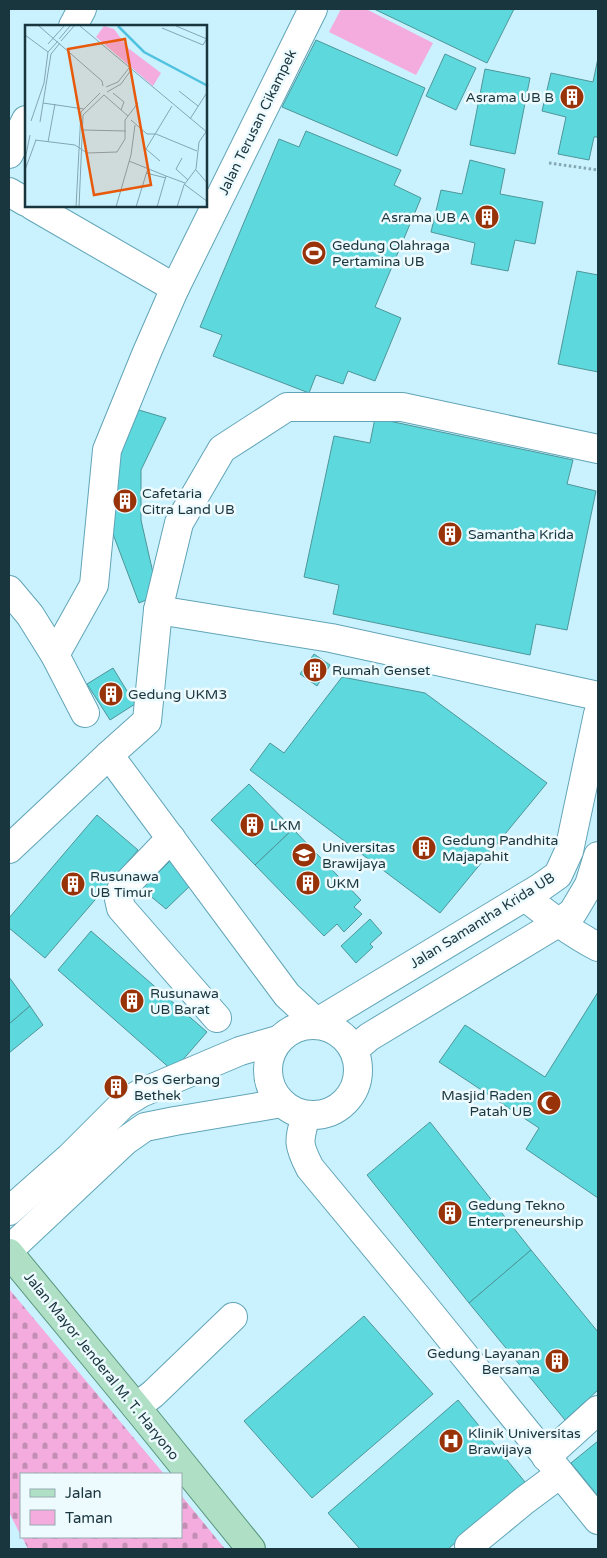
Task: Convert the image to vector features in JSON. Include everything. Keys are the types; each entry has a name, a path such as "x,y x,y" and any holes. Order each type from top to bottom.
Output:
{"main road":[{"name":"Jalan Mayor Jenderal M. T. Haryono","path":"9,1251 251,1549"}],"street":[{"path":"74,25 82,9"},
{"name":"Jalan Terusan Cikampek","path":"55,655 94,585 107,450 146,352 175,288 313,9"},
{"path":"9,192 25,201"},
{"path":"36,208 175,288"},
{"path":"9,849 147,721 158,610 179,524 222,449 287,407 402,407 598,449"},
{"path":"9,590 30,615 55,655 85,713"},
{"path":"158,610 331,638 598,696"},
{"name":"Jalan Samantha Krida UB","path":"315,1023 525,897 558,875 569,852 598,714"},
{"path":"109,755 287,995 315,1023"},
{"path":"171,838 121,890 121,908 217,1018"},
{"path":"354,1050 369,1036 558,923 573,912 589,885 598,856"},
{"path":"525,897 558,923 598,947"},
{"path":"315,1023 338,1031 354,1050 358,1063 358,1078 354,1091 345,1102 334,1110 320,1115 306,1115 293,1111 282,1103 273,1092 268,1079 267,1065 270,1052 278,1040 288,1031 315,1023"},
{"path":"9,1211 70,1157 129,1100 240,1051 278,1040"},
{"path":"9,1251 125,1141 145,1127 175,1120 282,1103"},
{"path":"306,1115 299,1140 303,1156 310,1168 598,1520"},
{"path":"136,1406 153,1394 233,1317"},
{"path":"469,1546 526,1500 598,1410"}],"path":[{"path":"549,163 598,170"}],"green space":[{"path":"341,9 366,9 433,43 416,75 329,32"},
{"path":"9,1289 163,1473 20,1473 20,1534 9,1512"},
{"path":"182,1496 225,1549 28,1549 22,1538 182,1538"}],"building":[{"path":"374,9 514,9 487,63"},
{"path":"316,40 425,88 397,156 282,107"},
{"path":"445,54 476,68 456,110 426,96"},
{"name":"Asrama UB B","path":"598,58 598,137 594,137 589,160 558,154 566,117 542,111 551,73 593,82"},
{"path":"485,69 530,78 515,154 470,145"},
{"name":"Gedung Olahraga Pertamina UB","path":"306,131 401,170 394,185 421,198 375,307 401,318 375,381 348,371 343,384 316,375 309,393 213,356 222,335 200,327 279,139 299,147"},
{"name":"Asrama UB A","path":"470,160 505,169 500,194 543,202 535,244 515,240 508,271 471,264 475,243 431,232 441,190 462,194"},
{"path":"577,271 598,275 598,372 558,364"},
{"name":"Cafetaria Citra Land UB","path":"132,408 166,418 141,470 141,520 158,595 139,603 113,534 122,430"},
{"name":"Samantha Krida","path":"375,418 573,460 567,484 596,491 567,630 536,624 530,655 333,614 339,585 304,577 334,436 370,443"},
{"name":"Rumah Genset","path":"314,654 330,665 317,686 300,674"},
{"name":"Gedung UKM3","path":"113,668 135,704 110,720 87,684"},
{"name":"Gedung Pandhita Majapahit","path":"342,677 425,693 547,783 440,913 250,770 270,743 284,753"},
{"name":"LKM","path":"249,784 293,829 255,865 211,820"},
{"name":"Rusunawa UB Timur","path":"97,815 138,850 45,958 9,928 9,918"},
{"name":"UKM","path":"293,829 361,900 354,907 362,914 344,932 337,924 324,936 255,865"},
{"path":"172,859 192,884 166,909 142,889"},
{"path":"370,919 382,933 370,944 373,947 356,963 341,946"},
{"name":"Rusunawa UB Barat","path":"91,931 207,1032 173,1071 58,970"},
{"path":"9,977 30,1006 9,1024"},
{"name":"Masjid Raden Patah UB","path":"598,992 598,1198 526,1149 539,1128 439,1062 465,1025 545,1077"},
{"path":"30,1006 43,1025 9,1053 9,1024"},
{"name":"Pos Gerbang Bethek","path":"118,1076 125,1083 116,1092 109,1083"},
{"name":"Gedung Tekno Enterpreneurship","path":"430,1122 531,1250 469,1303 367,1175"},
{"name":"Gedung Layanan Bersama","path":"531,1250 598,1332 598,1390 565,1420 469,1303"},
{"path":"364,1316 433,1394 312,1498 244,1421"},
{"name":"Klinik Universitas Brawijaya","path":"458,1400 525,1482 448,1549 360,1549 328,1513"},
{"path":"598,1441 598,1496 571,1463"}],"place":[{"name":"Asrama UB B","path":"572,97"},
{"name":"Asrama UB A","path":"487,217"},
{"name":"Gedung Olahraga Pertamina UB","path":"314,253"},
{"name":"Cafetaria Citra Land UB","path":"125,501"},
{"name":"Samantha Krida","path":"450,534"},
{"name":"Rumah Genset","path":"315,670"},
{"name":"Gedung UKM3","path":"111,694"},
{"name":"LKM","path":"252,825"},
{"name":"Gedung Pandhita Majapahit","path":"424,848"},
{"name":"Universitas Brawijaya","path":"304,855"},
{"name":"UKM","path":"308,883"},
{"name":"Rusunawa UB Timur","path":"73,884"},
{"name":"Rusunawa UB Barat","path":"132,1001"},
{"name":"Pos Gerbang Bethek","path":"116,1087"},
{"name":"Masjid Raden Patah UB","path":"549,1103"},
{"name":"Gedung Tekno Enterpreneurship","path":"450,1213"},
{"name":"Gedung Layanan Bersama","path":"557,1361"},
{"name":"Klinik Universitas Brawijaya","path":"451,1441"}]}
